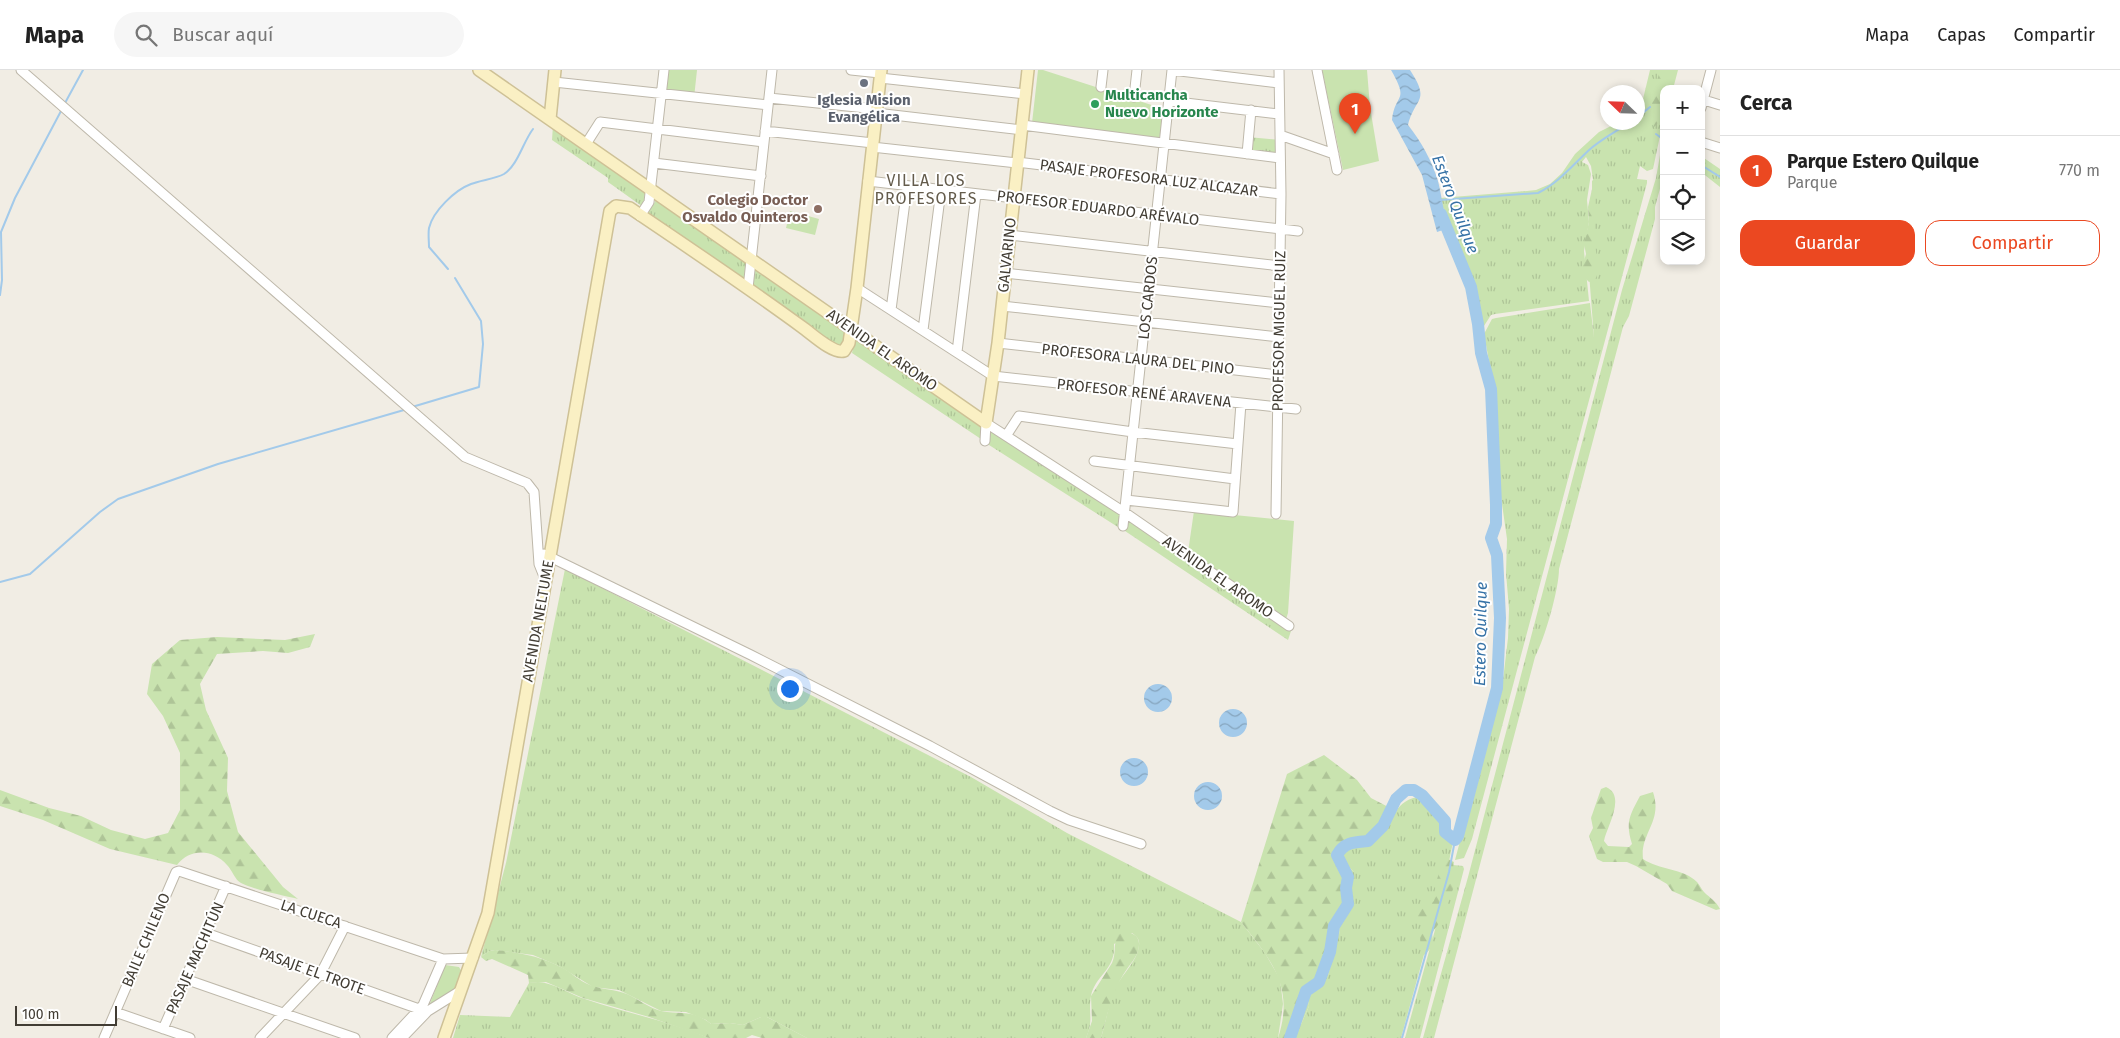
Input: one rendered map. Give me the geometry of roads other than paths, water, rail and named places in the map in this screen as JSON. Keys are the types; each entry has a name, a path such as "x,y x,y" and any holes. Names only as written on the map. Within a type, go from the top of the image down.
{"street":[{"path":"21,70 465,457 527,483 534,492 539,564 544,579"},
{"name":"AVENIDA EL AROMO","path":"479,70 986,423 1124,512 1289,626"},
{"path":"640,216 649,202 664,70"},
{"path":"748,288 772,70 762,70"},
{"path":"851,70 1026,94"},
{"name":"GALVARINO","path":"985,441 998,343 1028,70"},
{"path":"1102,86 1103,70"},
{"path":"1134,97 1137,70"},
{"path":"1172,70 1279,83"},
{"name":"LOS CARDOS","path":"1123,526 1172,70"},
{"name":"PROFESOR MIGUEL RUIZ","path":"1276,514 1281,194 1279,70"},
{"path":"1317,70 1337,170"},
{"path":"1705,93 1711,70"},
{"path":"851,328 880,74"},
{"path":"550,119 555,76 661,95 876,111 1246,154 1280,153"},
{"path":"1169,101 1280,114"},
{"path":"1705,104 1720,105"},
{"path":"1246,154 1251,110"},
{"path":"586,144 600,122 764,142"},
{"name":"PASAJE PROFESORA LUZ ALCAZAR","path":"765,131 1281,194"},
{"path":"1280,135 1334,154"},
{"path":"1705,143 1720,148"},
{"path":"654,163 760,176"},
{"name":"PROFESOR EDUARDO ARÉVALO","path":"868,181 1280,230 1298,230"},
{"path":"891,310 907,186"},
{"path":"923,330 942,190"},
{"path":"958,352 976,194"},
{"name":"AVENIDA EL AROMO","path":"620,206 630,208 748,288 836,351 844,351 849,345 851,328"},
{"name":"AVENIDA NELTUME","path":"444,1038 488,913 544,579 609,216 613,208 620,206"},
{"path":"1009,235 1280,266"},
{"path":"1005,273 1279,303"},
{"path":"857,288 993,376"},
{"path":"1002,306 1279,337"},
{"name":"PROFESORA LAURA DEL PINO","path":"998,343 1278,375"},
{"name":"PROFESOR RENÉ ARAVENA","path":"993,376 1296,409"},
{"path":"1126,500 1233,512 1241,403"},
{"path":"1006,436 1019,416 1238,444"},
{"path":"1094,461 1235,479"},
{"path":"538,551 759,659 930,746 1050,811 1069,820 1141,844"},
{"name":"LA CUECA","path":"179,871 443,959"},
{"name":"BAILE CHILENO","path":"104,1038 176,872 179,871"},
{"name":"PASAJE MACHITÚN","path":"163,1029 226,886"},
{"path":"260,1038 320,975 345,926"},
{"name":"PASAJE EL TROTE","path":"206,933 419,1009"},
{"path":"392,1038 419,1009 443,959 473,958"},
{"path":"186,979 355,1038"},
{"path":"402,1038 428,1012 460,991"},
{"path":"115,1012 190,1038"}],"water":[{"path":"1391,70 1410,70 1420,88 1420,99 1408,125 1426,151 1438,181 1449,228 1437,232 1422,175 1392,120 1400,97 1400,88"},
{"path":"1158,684 1168,688 1172,698 1168,708 1158,712 1148,708 1144,698 1148,688"},
{"path":"1233,709 1243,713 1247,723 1243,733 1233,737 1223,733 1219,723 1223,713"},
{"path":"1134,758 1144,762 1148,772 1144,782 1134,786 1124,782 1120,772 1124,762"},
{"path":"1208,782 1218,786 1222,796 1218,806 1208,810 1198,806 1194,796 1198,786"}],"waterway":[{"path":"65,103 83,70"},
{"path":"1645,111 1650,107"},
{"path":"0,295 2,280 1,232 15,198 61,111"},
{"path":"448,269 429,247 431,221 440,208 458,191 475,183 500,176 509,170 533,129"},
{"path":"1440,200 1538,193 1558,179 1603,139 1617,130"},
{"path":"1656,134 1660,137"},
{"path":"1705,168 1720,177"},
{"name":"Estero Quilque","path":"1290,1038 1306,991 1319,982 1330,952 1334,926 1348,904 1346,888 1348,877 1337,855 1346,845 1354,842 1368,841 1383,826 1396,799 1406,790 1414,790 1422,795 1445,821 1445,832 1455,840 1458,836 1497,688 1500,618 1497,555 1491,538 1496,524 1491,389 1481,353 1471,287 1441,214"},
{"path":"412,407 479,387 483,344 481,321 455,278"},
{"path":"0,582 30,574 100,512 118,499 218,464 404,410"},
{"path":"1402,1038 1449,872 1455,840"}],"place":[{"name":"Iglesia Mision Evangélica","path":"864,83"},
{"name":"Multicancha Nuevo Horizonte","path":"1095,104"},
{"name":"Parque Estero Quilque","path":"1355,134"},
{"name":"Colegio Doctor Osvaldo Quinteros","path":"818,209"}],"district":[{"name":"VILLA LOS PROFESORES","path":"926,189"}]}
